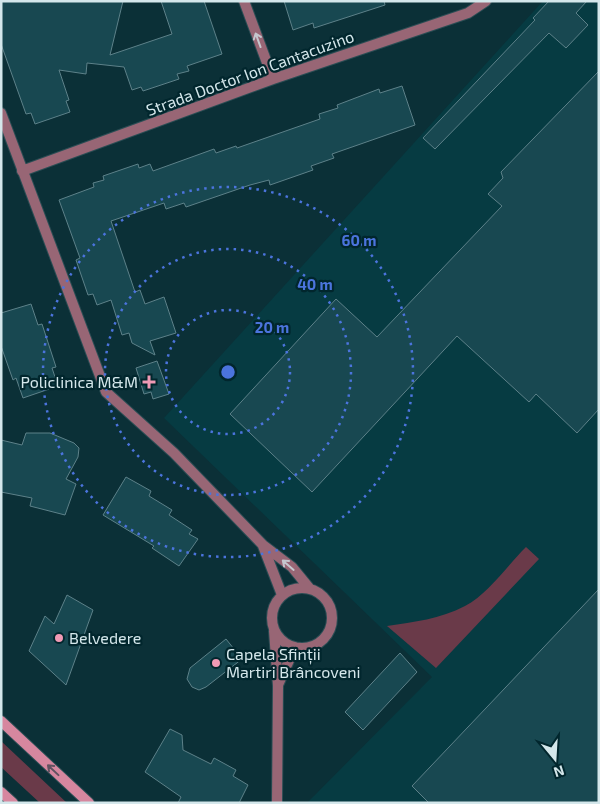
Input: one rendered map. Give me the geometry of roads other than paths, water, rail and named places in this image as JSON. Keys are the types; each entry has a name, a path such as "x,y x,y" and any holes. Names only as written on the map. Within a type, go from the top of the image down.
{"main road":[{"path":"1,721 89,803"},
{"path":"1,792 13,803"}],"street":[{"path":"244,1 273,79"},
{"name":"Strada Doctor Ion Cantacuzino","path":"22,170 273,79 468,13 486,1"},
{"path":"1,113 106,392 174,453 263,545 292,567 310,589 326,600 330,608 330,628 324,638 306,648 295,647 279,638 274,630"},
{"path":"263,545 282,595"},
{"path":"277,803 278,686 272,611 282,595 290,590 310,589"},
{"path":"278,686 295,647"}],"place":[{"name":"Policlinica M&M","path":"149,382"},
{"name":"Belvedere","path":"59,638"},
{"name":"Capela Sfinții Martiri Brâncoveni","path":"216,663"}]}
